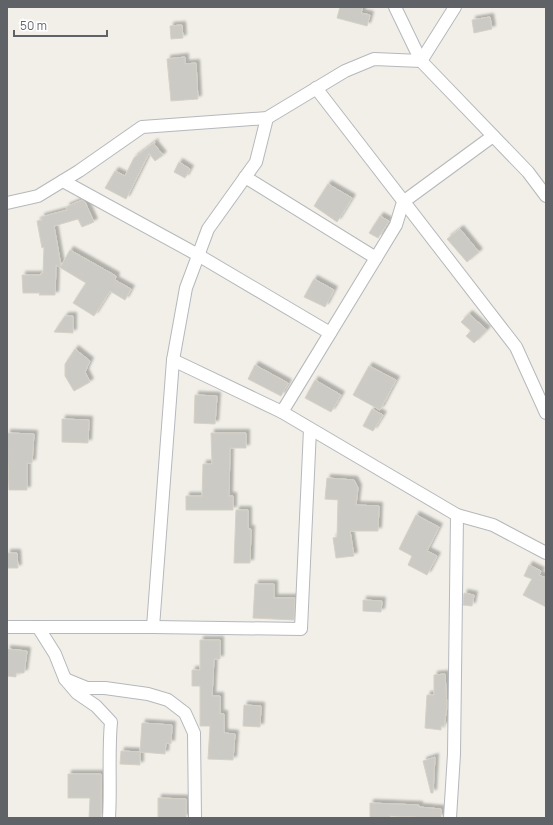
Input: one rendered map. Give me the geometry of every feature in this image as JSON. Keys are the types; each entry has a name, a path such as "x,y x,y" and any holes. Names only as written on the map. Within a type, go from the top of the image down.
{"street":[{"path":"395,7 421,61 528,172 546,196"},
{"path":"421,61 455,7"},
{"path":"7,203 38,196 63,181 142,127 267,118 345,71 374,59 421,61"},
{"path":"316,88 516,347 546,413"},
{"path":"153,627 173,360 186,288 208,229 256,162 267,118"},
{"path":"282,412 396,226 403,202 493,136"},
{"path":"245,177 376,258"},
{"path":"63,181 198,255 330,333"},
{"path":"173,360 282,412 458,515 493,525 546,553"},
{"path":"7,627 301,629 310,429"},
{"path":"450,818 454,754 458,515"},
{"path":"38,627 55,654 65,678 77,693 96,706 111,722 108,748 110,794 109,818"},
{"path":"65,678 87,688 105,688 148,694 168,700 185,713 194,733 195,818"}],"building":[{"path":"340,7 363,7 361,13 370,15 367,26 337,18"},
{"path":"490,17 492,29 474,33 472,20"},
{"path":"182,25 183,38 171,39 170,26"},
{"path":"185,57 185,64 196,63 198,99 171,101 167,59"},
{"path":"155,142 154,144 163,155 155,161 149,153 126,199 105,188 115,171 125,176 134,158"},
{"path":"179,162 190,169 185,178 174,172"},
{"path":"328,184 352,198 337,222 314,206"},
{"path":"82,200 85,202 94,222 82,227 78,219 54,226 61,266 70,250 116,276 115,280 131,289 125,300 110,291 94,316 73,303 86,283 56,265 55,295 23,293 22,275 41,275 41,273 43,273 44,247 42,248 37,221 42,220 41,217 67,210 66,207"},
{"path":"380,216 389,221 378,238 369,233"},
{"path":"460,229 479,252 467,262 447,239"},
{"path":"314,279 334,290 325,307 304,297"},
{"path":"469,314 487,330 474,343 466,336 471,331 461,322"},
{"path":"65,316 73,316 73,333 54,332"},
{"path":"75,349 90,361 85,372 90,382 74,391 65,376 65,364"},
{"path":"255,365 288,383 281,396 248,379"},
{"path":"369,366 396,380 380,410 353,395"},
{"path":"315,380 341,395 331,412 305,398"},
{"path":"195,395 217,396 215,424 194,423"},
{"path":"372,409 383,415 373,431 363,426"},
{"path":"62,419 89,420 88,443 62,442"},
{"path":"7,433 34,434 32,463 27,463 27,490 9,490"},
{"path":"211,433 246,433 246,448 230,448 229,496 233,496 233,510 186,510 186,496 202,496 203,464 212,464"},
{"path":"327,478 354,480 358,488 356,505 379,506 378,531 350,531 354,556 336,558 333,538 337,537 338,500 325,499"},
{"path":"236,510 248,510 248,529 251,529 250,563 234,563"},
{"path":"416,515 439,527 427,551 437,556 427,575 408,565 412,556 399,549"},
{"path":"7,553 17,553 18,568 7,568"},
{"path":"529,565 541,571 539,575 546,578 546,607 523,595 532,579 524,576"},
{"path":"255,584 274,584 274,598 295,598 294,620 253,618"},
{"path":"464,593 474,595 472,606 463,605"},
{"path":"363,600 382,601 381,612 363,611"},
{"path":"200,640 220,640 220,659 214,659 212,696 220,696 220,714 224,714 224,733 235,734 233,760 208,759 210,726 200,726 200,686 192,686 192,670 200,670"},
{"path":"7,649 27,651 24,673 16,673 16,677 7,676"},
{"path":"445,674 447,707 444,726 441,726 441,730 425,728 427,695 434,695 434,675"},
{"path":"244,705 261,706 260,727 243,726"},
{"path":"142,723 172,725 171,744 166,743 165,754 140,752"},
{"path":"121,751 140,752 140,765 120,764"},
{"path":"435,757 433,793 431,793 423,761"},
{"path":"68,774 101,774 101,818 89,818 90,798 68,798"},
{"path":"158,798 186,799 186,818 158,818"},
{"path":"370,803 419,805 419,807 441,809 441,818 390,816 390,818 370,818"}]}
